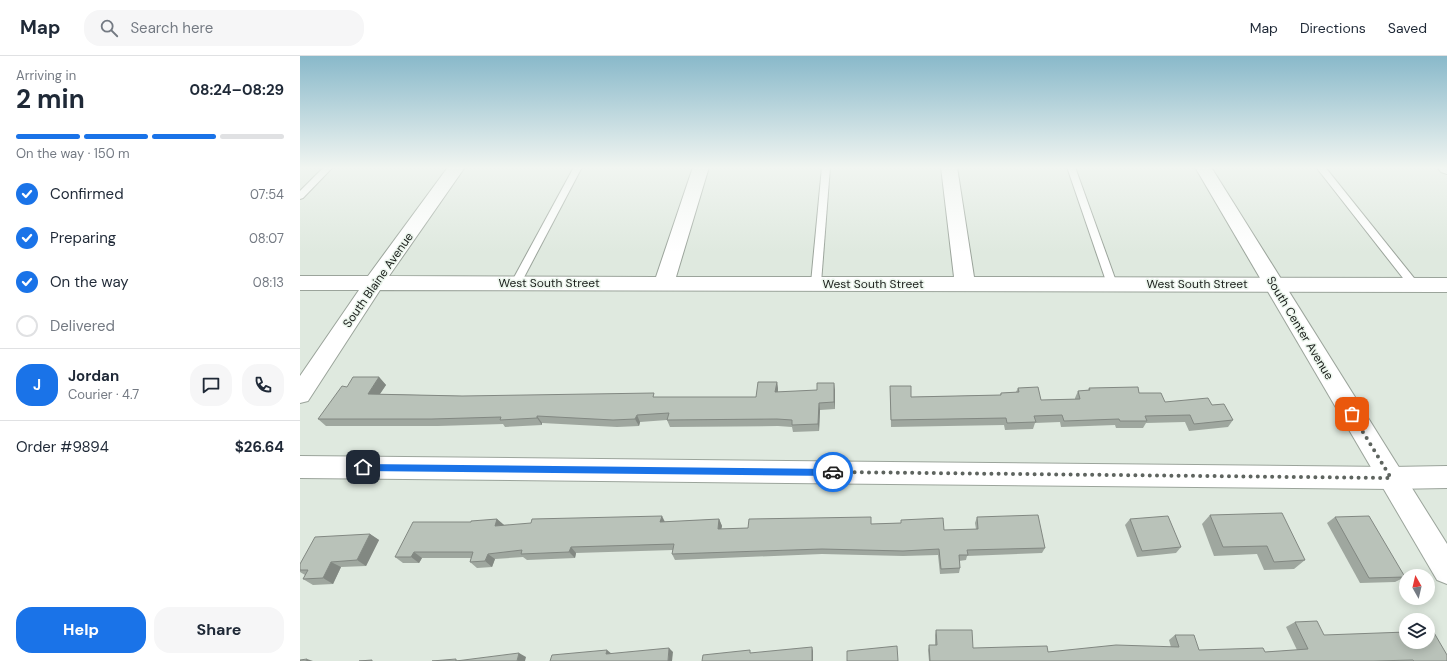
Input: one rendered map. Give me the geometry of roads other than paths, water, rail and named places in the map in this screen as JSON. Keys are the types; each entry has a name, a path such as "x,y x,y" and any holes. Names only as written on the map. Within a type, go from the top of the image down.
{"street":[{"name":"South Blaine Avenue","path":"300,394 374,283 437,195"},
{"path":"664,283 692,195"},
{"path":"953,195 965,284"},
{"name":"South Center Avenue","path":"1220,195 1447,570"},
{"name":"West South Street","path":"300,283 1447,285"},
{"path":"300,467 1391,478 1447,477"}],"lane":[{"path":"516,283 563,195"},
{"path":"816,283 824,195"},
{"path":"1081,195 1112,284"},
{"path":"1342,195 1414,285"}]}
